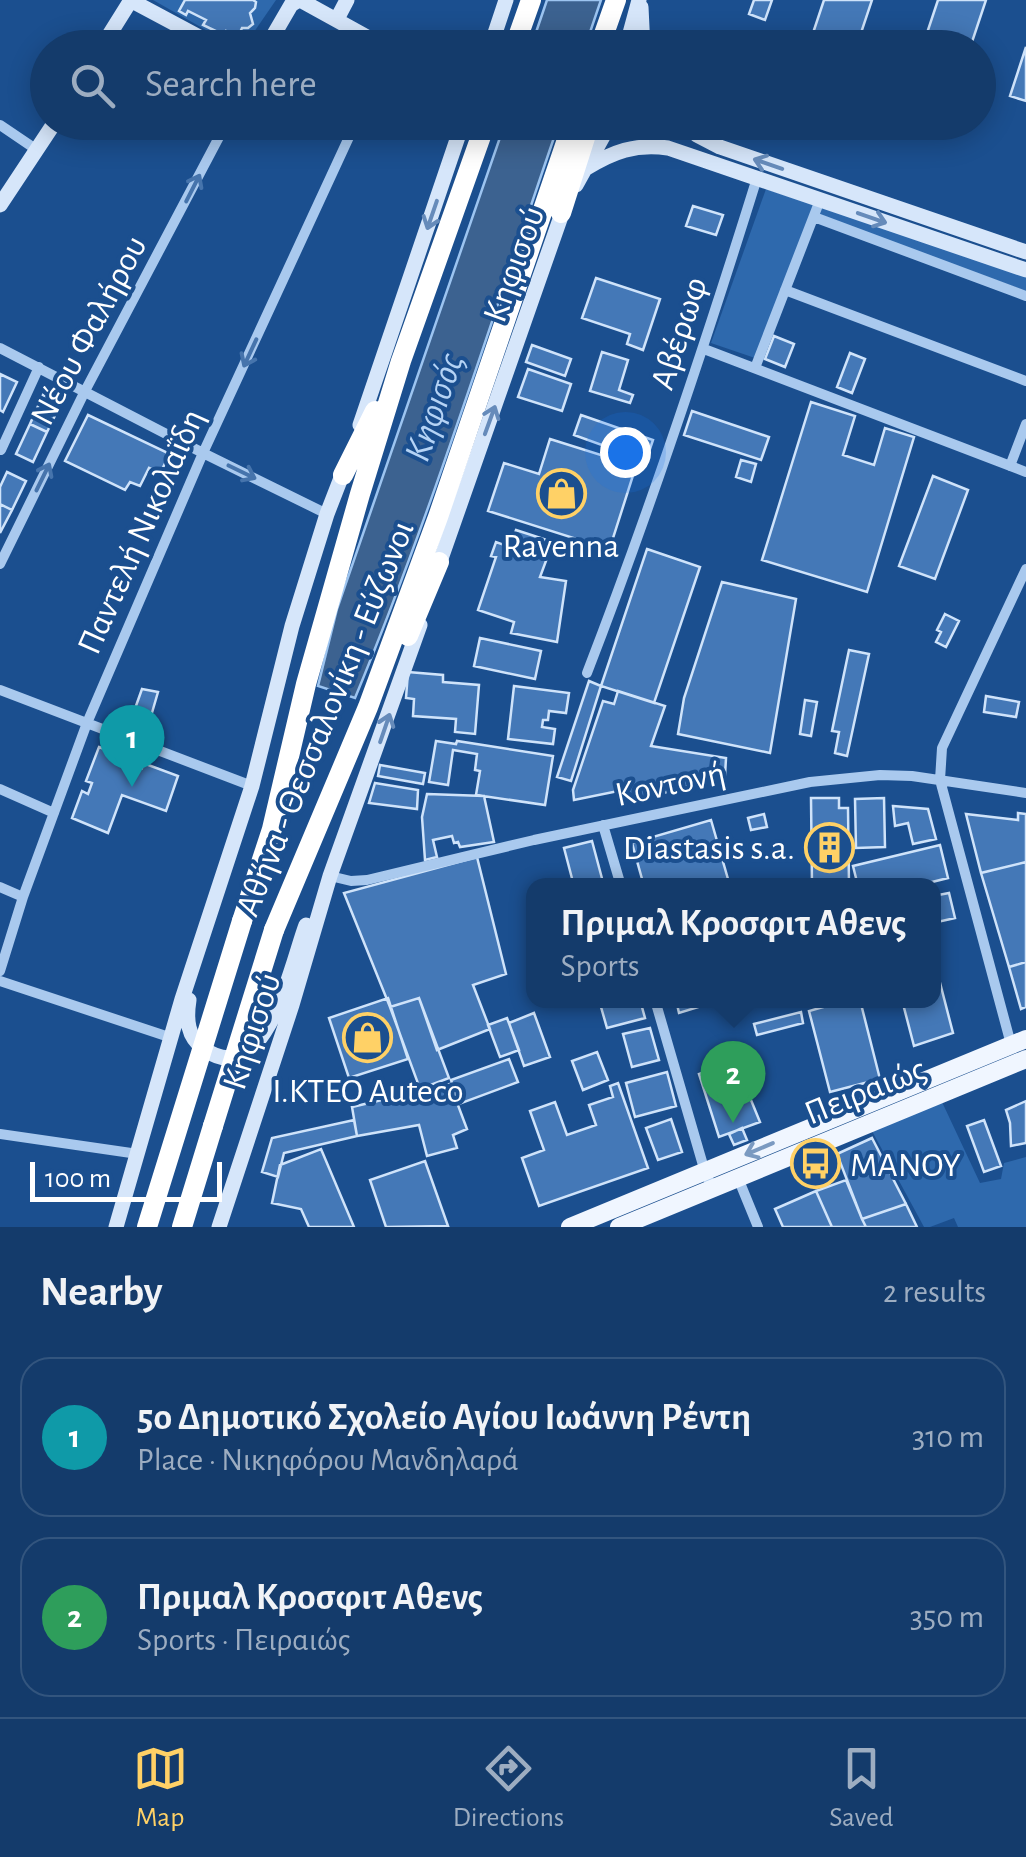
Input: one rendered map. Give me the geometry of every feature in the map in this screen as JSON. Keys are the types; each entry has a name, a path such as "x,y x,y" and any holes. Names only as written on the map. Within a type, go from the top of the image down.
{"highway":[{"path":"520,30 531,0"},
{"path":"607,30 619,0"},
{"path":"616,30 619,0"},
{"name":"Αθήνα - Θεσσαλονίκη - Εύζωνοι","path":"147,1227 272,829 344,546 401,361 480,140"},
{"name":"Αθήνα - Θεσσαλονίκη - Εύζωνοι","path":"182,1227 274,930 368,707 438,517 567,140"},
{"path":"561,213 584,140"},
{"path":"343,474 401,361"},
{"path":"368,707 390,677 439,562"}],"main road":[{"path":"112,30 130,0 186,30"},
{"path":"276,30 290,5 300,0 357,30"},
{"path":"337,18 347,0"},
{"path":"496,30 506,0"},
{"path":"631,30 640,0"},
{"path":"640,0 642,30"},
{"path":"0,205 43,140"},
{"name":"Κηφισού","path":"116,1227 252,786 292,626 457,140"},
{"name":"Κηφισού","path":"219,1227 330,876 561,213 600,140"},
{"path":"705,140 1026,252"},
{"path":"585,169 629,148 656,146 1026,270"},
{"path":"204,933 187,1016 189,1030 195,1041 216,1055 244,1054 272,1023 302,936 330,876"},
{"name":"Πειραιώς","path":"619,1227 709,1180 738,1178 1020,1052"},
{"name":"Πειραιώς","path":"570,1227 709,1180 1020,1052"}],"street":[{"path":"0,125 37,150"},
{"name":"Νέου Φαλήρου","path":"0,564 217,140"},
{"name":"Παντελή Νικολαΐδη","path":"0,971 87,723 203,453 348,140"},
{"name":"Αβέρωφ","path":"588,673 704,348 757,178"},
{"path":"755,368 820,200"},
{"path":"814,217 1026,296"},
{"path":"786,290 1026,381"},
{"path":"0,348 328,514"},
{"path":"704,348 1026,472"},
{"path":"1,450 38,367"},
{"path":"1010,466 1026,424"},
{"path":"1020,1052 940,780 942,748 1026,569"},
{"path":"0,690 252,786"},
{"name":"Κοντονή","path":"330,876 367,880 534,840 830,779 880,775 1026,794"},
{"path":"0,789 54,813"},
{"path":"604,826 619,878"},
{"path":"0,887 24,897"},
{"path":"0,982 172,1038"},
{"path":"657,1008 709,1180"},
{"path":"0,1134 138,1154"},
{"path":"738,1178 758,1227"}],"shaded area":[{"path":"153,0 276,0 255,30 206,30"},
{"path":"766,189 1026,276 1026,291 812,213 755,358 711,343"},
{"path":"942,1102 980,1183 1001,1179 1004,1163 1026,1157 1026,1227 958,1227 954,1218 924,1227 872,1131"}],"water":[{"path":"547,0 601,0 591,30 537,30"},
{"name":"Κηφισός","path":"499,140 553,140 436,484 355,698 318,686 337,609"}],"building":[{"path":"185,0 256,2 250,13 253,24 241,30 214,30 203,25 206,20 179,11"},
{"path":"754,0 772,0 765,20 749,14"},
{"path":"824,0 872,0 862,30 814,30"},
{"path":"938,0 986,0 976,30 928,30"},
{"path":"1026,47 1026,101 1010,96"},
{"path":"693,206 723,215 716,235 686,226"},
{"path":"596,278 660,299 643,350 627,344 630,334 582,318"},
{"path":"774,336 794,344 785,367 765,359"},
{"path":"532,345 571,359 565,376 526,362"},
{"path":"602,352 628,360 619,390 633,395 630,403 590,391"},
{"path":"850,353 865,359 852,393 837,387"},
{"path":"528,369 571,384 562,411 518,397"},
{"path":"0,374 17,382 3,412 0,410"},
{"path":"43,395 61,403 47,432 30,424"},
{"path":"811,402 855,416 843,455 874,465 885,428 914,437 867,592 762,560"},
{"path":"692,411 769,437 761,460 684,435"},
{"path":"88,415 170,454 160,473 149,468 140,486 130,482 125,490 65,461"},
{"path":"581,415 653,440 646,461 574,435"},
{"path":"30,424 47,432 33,462 16,454"},
{"name":"Ravenna","path":"550,439 636,466 607,557 578,548 580,540 488,511 504,463 539,474"},
{"path":"741,460 756,464 751,482 736,477"},
{"path":"7,472 26,481 12,510 0,504 0,487"},
{"path":"933,476 968,490 935,579 899,566"},
{"path":"0,504 12,510 0,533"},
{"path":"516,530 553,542 540,577 566,581 557,642 511,633 514,622 478,610 496,557 491,556 496,542 510,547"},
{"path":"647,549 700,567 654,703 601,686"},
{"path":"722,582 796,599 770,753 678,734 684,698"},
{"path":"945,614 959,621 946,647 936,642"},
{"path":"480,638 541,651 535,679 474,666"},
{"path":"849,650 869,654 847,756 835,753 839,732 832,731"},
{"path":"408,672 443,675 443,682 479,685 475,734 455,732 456,719 413,716 414,699 406,698"},
{"path":"589,681 601,686 571,781 557,777"},
{"path":"514,686 569,693 566,713 549,711 548,720 543,720 542,727 555,729 553,744 508,739"},
{"path":"142,689 158,692 149,723 132,717"},
{"path":"618,691 665,706 651,746 726,758 725,776 623,801 623,790 574,800 573,790 603,701 614,704"},
{"path":"986,696 1019,702 1016,717 984,712"},
{"path":"805,700 817,702 811,736 800,734"},
{"path":"436,741 553,756 545,805 476,795 480,771 475,770 477,754 453,750 448,785 429,782"},
{"path":"99,747 133,760 132,764 142,768 143,763 178,776 166,811 122,795 108,833 72,818 82,791 88,794 92,783 86,781"},
{"path":"380,765 425,773 423,784 378,776"},
{"path":"375,783 418,790 417,809 369,803"},
{"path":"427,794 484,796 494,842 460,847 452,836 433,840 437,857 425,860 422,817"},
{"name":"Diastasis s.a.","path":"811,798 839,798 839,808 848,808 849,878 812,878"},
{"path":"884,798 885,847 856,848 855,799"},
{"path":"893,806 928,809 936,839 913,844 908,823 895,826"},
{"path":"1018,813 1026,814 1026,862 981,873 966,814 1018,820"},
{"path":"764,814 767,827 751,830 748,818"},
{"path":"711,820 728,878 642,878 632,843"},
{"path":"592,841 602,878 572,878 564,848"},
{"path":"940,845 948,878 856,878 853,866"},
{"path":"477,857 506,974 473,985 490,1029 437,1050 419,998 390,1007 344,893"},
{"path":"1026,862 1026,962 1009,967 981,873"},
{"path":"949,893 955,918 941,921 941,894"},
{"path":"1026,962 1026,1007 1021,1009 1009,967"},
{"path":"941,987 953,1033 914,1046 904,1008 941,1008"},
{"name":"Ι.ΚΤΕΟ Auteco","path":"388,998 408,1059 349,1078 329,1018"},
{"path":"419,998 449,1078 420,1089 390,1007"},
{"path":"601,1008 642,1008 645,1018 607,1028"},
{"path":"862,1008 880,1079 830,1092 809,1011"},
{"path":"801,1012 803,1023 757,1035 754,1024"},
{"path":"534,1013 550,1057 524,1066 509,1023"},
{"path":"507,1018 519,1050 500,1057 488,1025"},
{"path":"650,1028 659,1060 632,1067 623,1034"},
{"path":"597,1052 608,1080 583,1090 572,1061"},
{"path":"509,1059 518,1082 459,1104 451,1080"},
{"path":"735,1061 760,1122 719,1137 699,1074"},
{"path":"667,1072 676,1106 635,1117 626,1083"},
{"path":"618,1083 648,1168 539,1206 522,1158 544,1150 530,1111 555,1102 567,1135 596,1125 589,1105 613,1097 610,1086"},
{"path":"450,1084 467,1129 453,1135 457,1148 427,1156 419,1125 357,1136 352,1107"},
{"path":"1026,1101 1026,1143 1011,1146 1006,1110"},
{"path":"671,1119 682,1152 658,1160 646,1128"},
{"path":"354,1120 357,1136 284,1153 278,1177 262,1172 272,1138"},
{"path":"984,1120 1001,1166 984,1172 967,1126"},
{"path":"742,1128 747,1140 734,1145 729,1134"},
{"path":"872,1138 906,1204 862,1219 837,1154"},
{"path":"321,1149 354,1227 309,1227 301,1209 272,1203 280,1165"},
{"path":"425,1161 448,1226 386,1227 370,1180"},
{"path":"846,1180 866,1227 832,1227 816,1191"},
{"path":"816,1191 832,1227 783,1227 775,1209"},
{"path":"906,1204 917,1227 866,1227 862,1219"}],"place":[{"name":"Ravenna","path":"561,493"},
{"name":"5ο Δημοτικό Σχολείο Αγίου Ιωάννη Ρέντη","path":"132,787"},
{"name":"Diastasis s.a.","path":"830,847"},
{"name":"Ι.ΚΤΕΟ Auteco","path":"368,1038"},
{"name":"Πριμαλ Κροσφιτ Αθενς","path":"733,1123"},
{"name":"ΜΑΝΟΥ","path":"815,1164"}]}
